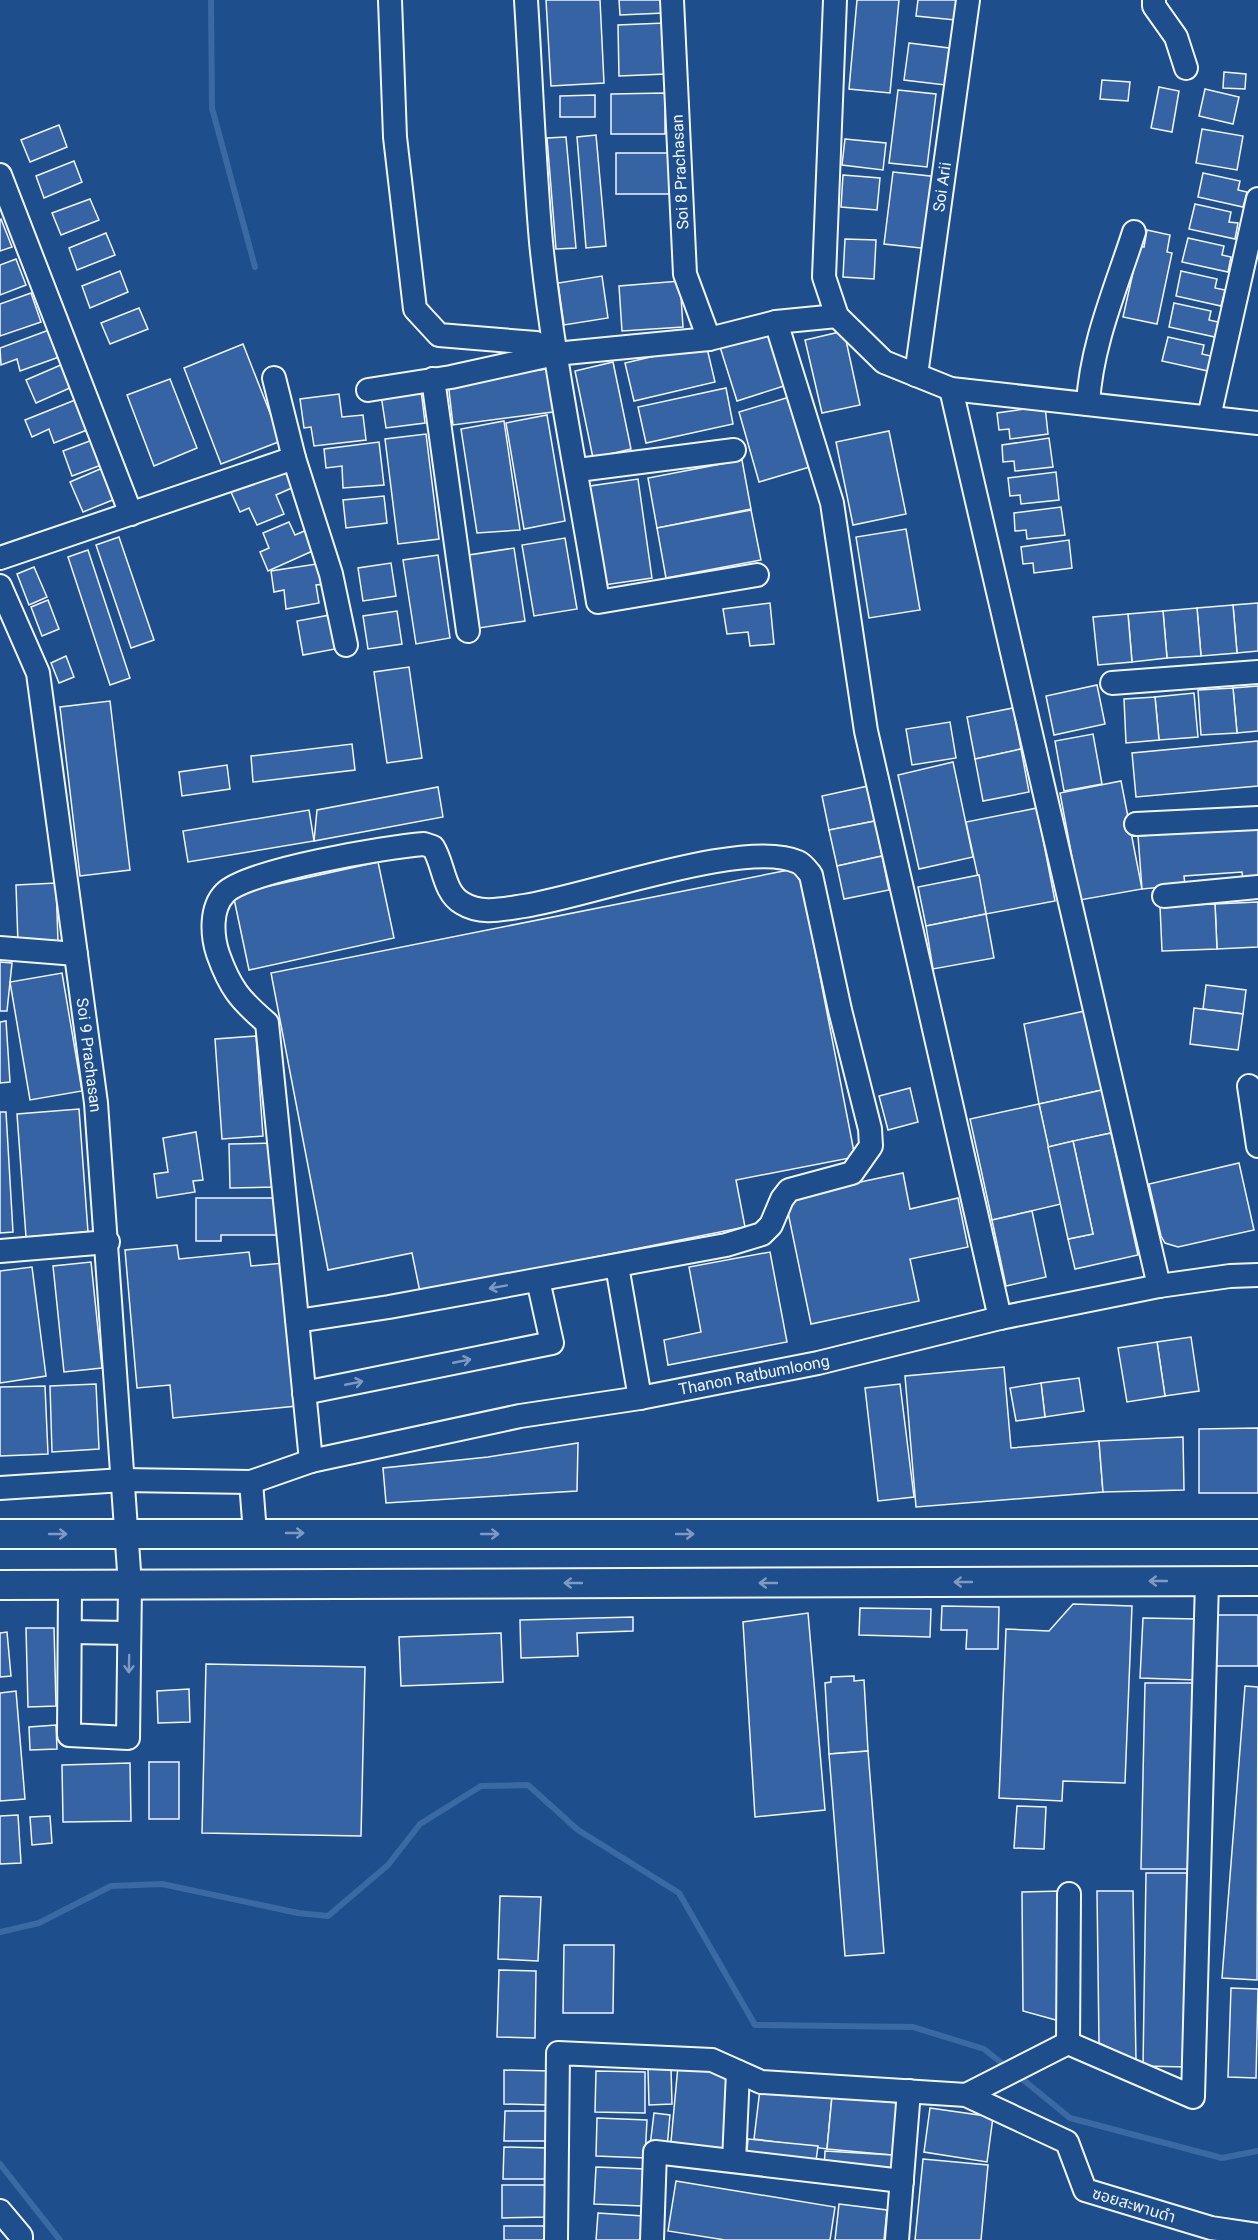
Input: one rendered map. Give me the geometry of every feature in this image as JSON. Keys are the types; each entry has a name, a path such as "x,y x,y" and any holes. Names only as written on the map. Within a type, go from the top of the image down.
{"main road":[{"path":"0,1534 1258,1534"},
{"path":"0,1585 1258,1581"}],"street":[{"path":"390,0 395,137 415,309 439,334 536,343 555,354"},
{"path":"526,0 541,242 555,354 578,470 598,602 758,575"},
{"name":"Soi 8 Prachasan","path":"672,0 685,274 709,339"},
{"path":"835,0 824,277 837,315 884,362 951,389 1258,423"},
{"name":"Soi Arii","path":"916,375 968,0"},
{"path":"1154,0 1154,6 1176,37 1186,68"},
{"path":"0,176 131,514"},
{"path":"1209,417 1258,198"},
{"path":"1088,404 1095,353 1134,232"},
{"path":"368,390 555,354 709,339 776,322 837,315"},
{"path":"776,322 832,503 867,731 1000,1318"},
{"path":"274,378 294,458 331,573 346,645"},
{"path":"433,379 468,631"},
{"path":"951,389 1159,1286"},
{"path":"578,470 734,450"},
{"path":"0,558 294,458"},
{"name":"Soi 9 Prachasan","path":"0,586 38,673 96,1103 108,1242 130,1585 128,1738 69,1735 70,1632"},
{"path":"1112,683 1258,672"},
{"path":"1136,824 1258,818"},
{"path":"297,1321 726,1245 762,1234 771,1225 782,1199 789,1190 830,1181 852,1173 871,1146 870,1129 840,1010 811,875 801,863 786,858 758,856 697,864 553,902 495,910 475,910 459,902 449,887 434,847 414,845 323,860 242,881 224,894 214,922 213,939 228,981 241,1001 267,1023 311,1461"},
{"path":"1164,896 1258,887"},
{"path":"0,948 76,954"},
{"path":"1249,1086 1258,1146"},
{"path":"0,1251 108,1242"},
{"path":"617,1266 640,1398"},
{"name":"Thanon Ratbumloong","path":"251,1482 311,1461 520,1416 640,1398 818,1363 1000,1318 1159,1286 1258,1275"},
{"path":"304,1394 552,1343 538,1280"},
{"path":"0,1488 123,1480 251,1482 255,1533"},
{"path":"1068,2043 1192,2097 1207,1581"},
{"path":"70,1585 70,1632 129,1633"},
{"path":"1068,2043 1069,1894"},
{"path":"966,2095 1068,2043"},
{"name":"ซอยสะพานดำ","path":"556,2240 558,2053 712,2060 761,2082 966,2095 1067,2142 1085,2190 1211,2228 1258,2235"},
{"path":"734,2161 738,2072"},
{"path":"897,2240 909,2091"},
{"path":"652,2240 655,2152 902,2181"},
{"path":"0,2211 21,2236 21,2240"}],"building":[{"path":"546,0 600,0 604,83 551,86"},
{"path":"619,0 663,0 664,13 620,15"},
{"path":"857,0 899,0 890,93 849,89"},
{"path":"918,0 957,0 955,20 916,16"},
{"path":"664,23 666,74 619,76 618,25"},
{"path":"909,43 949,48 945,85 904,80"},
{"path":"1224,72 1246,74 1245,89 1223,88"},
{"path":"1102,80 1130,82 1128,101 1100,99"},
{"path":"1159,87 1179,91 1172,132 1151,128"},
{"path":"1205,89 1239,97 1233,124 1199,116"},
{"path":"898,90 936,94 927,167 889,163"},
{"path":"665,93 665,134 611,134 611,94"},
{"path":"595,95 595,117 560,117 560,96"},
{"path":"59,125 67,147 30,162 21,140"},
{"path":"1202,129 1243,136 1237,170 1196,163"},
{"path":"596,135 606,246 586,248 577,137"},
{"path":"566,137 576,248 556,249 547,138"},
{"path":"845,139 886,143 883,170 842,165"},
{"path":"616,153 669,153 669,194 616,194"},
{"path":"74,161 82,182 44,198 36,176"},
{"path":"893,172 939,177 930,249 884,244"},
{"path":"1203,173 1240,181 1238,190 1247,192 1243,207 1198,197"},
{"path":"843,175 880,178 877,210 841,207"},
{"path":"90,199 99,220 61,235 52,213"},
{"path":"1195,204 1231,212 1229,222 1238,223 1235,239 1189,229"},
{"path":"0,220 12,247 0,251"},
{"path":"1147,230 1170,235 1167,252 1172,253 1157,324 1123,317 1139,246 1144,247"},
{"path":"106,233 115,255 77,270 69,248"},
{"path":"1188,238 1224,246 1222,255 1231,257 1228,272 1182,262"},
{"path":"845,239 876,240 874,279 843,277"},
{"path":"16,259 26,285 0,295 0,265"},
{"path":"120,271 128,292 90,308 82,286"},
{"path":"1181,271 1217,279 1215,288 1225,290 1221,306 1176,296"},
{"path":"602,276 608,318 564,325 558,283"},
{"path":"680,281 683,327 622,331 619,286"},
{"path":"31,293 41,322 0,336 0,304"},
{"path":"1174,303 1211,311 1209,320 1218,322 1215,337 1169,327"},
{"path":"139,308 148,329 110,344 101,323"},
{"path":"49,330 59,357 20,371 17,359 1,365 0,348"},
{"path":"770,331 787,385 737,401 720,347"},
{"path":"844,331 860,405 822,413 805,340"},
{"path":"1168,337 1204,345 1202,354 1211,356 1208,371 1162,361"},
{"path":"243,344 281,441 221,464 184,368"},
{"path":"706,344 715,382 634,401 625,363"},
{"path":"613,362 631,449 593,458 575,371"},
{"path":"63,364 72,387 36,403 26,380"},
{"path":"547,369 553,412 453,425 448,382"},
{"path":"170,379 197,448 154,466 127,395"},
{"path":"726,388 733,424 646,443 638,407"},
{"path":"421,390 425,423 386,428 381,395"},
{"path":"339,394 342,417 363,415 366,440 314,446 311,427 304,428 300,399"},
{"path":"793,396 813,466 759,482 739,412"},
{"path":"80,398 92,428 54,443 49,429 32,437 25,420"},
{"path":"1045,406 1048,434 1010,439 1009,429 999,430 997,413"},
{"path":"547,415 565,521 524,529 506,423"},
{"path":"504,421 520,530 477,533 461,429"},
{"path":"889,431 906,514 853,525 836,442"},
{"path":"426,434 439,539 398,544 385,439"},
{"path":"1049,438 1053,467 1015,471 1014,461 1003,462 1002,445"},
{"path":"95,439 104,464 72,476 63,451"},
{"path":"379,442 384,485 343,488 342,466 326,468 324,449"},
{"path":"742,460 751,509 657,528 648,478"},
{"path":"107,466 120,497 83,512 70,482"},
{"path":"286,468 294,487 276,495 284,514 257,525 249,508 240,512 230,490"},
{"path":"1056,472 1059,500 1021,504 1020,495 1010,496 1008,478"},
{"path":"638,479 652,578 604,585 590,486"},
{"path":"384,496 387,523 346,528 343,500"},
{"path":"1061,507 1065,535 1027,539 1026,530 1015,531 1014,513"},
{"path":"751,510 761,560 666,578 657,528"},
{"path":"289,522 295,535 309,529 317,549 268,571 260,552 269,548 263,533"},
{"path":"906,529 920,610 869,618 856,537"},
{"path":"119,537 154,640 131,648 96,545"},
{"path":"565,538 577,609 534,616 522,545"},
{"path":"1069,540 1072,568 1034,573 1033,563 1023,564 1021,547"},
{"path":"514,548 525,621 479,628 469,555"},
{"path":"88,550 130,678 110,685 68,557"},
{"path":"438,555 450,638 416,644 403,560"},
{"path":"323,563 326,584 316,585 319,603 286,609 284,590 274,592 271,571"},
{"path":"391,563 396,596 363,601 358,568"},
{"path":"34,567 47,597 29,605 17,574"},
{"path":"48,600 59,629 42,636 31,607"},
{"path":"770,603 774,644 750,646 748,632 727,634 723,609"},
{"path":"1258,603 1258,651 1237,653 1233,605"},
{"path":"1233,605 1237,653 1201,656 1197,608"},
{"path":"1197,608 1201,656 1167,658 1163,611"},
{"path":"397,611 402,644 368,649 363,616"},
{"path":"1163,611 1167,658 1132,662 1128,614"},
{"path":"1128,614 1132,662 1098,665 1093,617"},
{"path":"330,615 335,649 303,655 297,621"},
{"path":"66,656 74,677 59,683 51,663"},
{"path":"409,667 422,758 387,763 374,672"},
{"path":"1097,685 1105,724 1054,735 1046,696"},
{"path":"1258,686 1258,731 1237,733 1233,688"},
{"path":"1233,688 1237,733 1201,735 1198,690"},
{"path":"1194,693 1198,737 1159,740 1155,697"},
{"path":"1155,697 1159,740 1126,743 1124,699"},
{"path":"110,701 130,870 80,876 60,707"},
{"path":"1013,708 1021,749 975,759 967,717"},
{"path":"950,722 956,758 912,765 906,729"},
{"path":"1093,734 1102,784 1064,791 1055,741"},
{"path":"1258,741 1258,786 1136,797 1132,753"},
{"path":"352,744 355,770 253,782 251,756"},
{"path":"1021,749 1029,792 983,801 975,759"},
{"path":"953,762 973,857 919,869 898,775"},
{"path":"227,765 230,789 182,796 179,772"},
{"path":"1121,781 1142,889 1080,900 1060,793"},
{"path":"868,786 875,821 829,830 822,796"},
{"path":"438,787 443,817 314,841 317,810"},
{"path":"1037,808 1055,901 986,914 966,822"},
{"path":"309,810 314,841 188,862 183,831"},
{"path":"875,821 882,856 837,866 829,830"},
{"path":"1258,827 1258,880 1243,881 1242,872 1184,876 1185,885 1142,889 1138,836"},
{"path":"882,856 889,890 844,899 837,866"},
{"path":"378,862 394,938 249,970 233,894"},
{"path":"799,868 855,1157 736,1180 745,1227 420,1292 412,1253 328,1270 271,973"},
{"path":"979,875 986,914 926,926 918,887"},
{"path":"56,883 58,942 18,944 16,885"},
{"path":"1258,902 1258,947 1217,949 1215,904"},
{"path":"1215,904 1217,949 1162,951 1160,906"},
{"path":"986,914 994,958 933,969 926,926"},
{"path":"0,962 12,963 7,1011 0,1011"},
{"path":"62,973 82,1091 30,1100 10,982"},
{"path":"1206,985 1246,990 1243,1014 1203,1009"},
{"path":"1194,1008 1243,1014 1238,1050 1190,1044"},
{"path":"1085,1011 1102,1090 1039,1104 1024,1024"},
{"path":"6,1021 10,1082 0,1083 0,1022"},
{"path":"256,1036 263,1136 222,1139 215,1039"},
{"path":"910,1088 918,1122 888,1130 879,1096"},
{"path":"1102,1090 1111,1133 1048,1147 1039,1104"},
{"path":"1039,1104 1061,1204 992,1220 970,1119"},
{"path":"79,1109 88,1232 26,1237 17,1114"},
{"path":"0,1112 6,1112 13,1232 0,1233"},
{"path":"196,1132 203,1180 193,1181 195,1192 157,1198 154,1174 168,1172 163,1138"},
{"path":"1111,1133 1138,1255 1075,1269 1068,1239 1093,1234 1073,1141"},
{"path":"1073,1141 1093,1234 1068,1239 1048,1147"},
{"path":"275,1143 275,1187 230,1188 229,1144"},
{"path":"1239,1163 1254,1230 1178,1247 1165,1243 1161,1236 1149,1184"},
{"path":"903,1173 910,1209 958,1198 968,1247 910,1259 919,1301 811,1324 785,1198"},
{"path":"196,1198 280,1198 280,1235 221,1235 221,1241 196,1241"},
{"path":"1032,1211 1046,1277 1006,1286 992,1220"},
{"path":"177,1245 179,1259 249,1252 251,1266 284,1263 297,1406 173,1418 170,1385 137,1388 125,1250"},
{"path":"770,1252 787,1342 668,1365 664,1340 701,1332 689,1267"},
{"path":"91,1262 102,1368 64,1372 53,1266"},
{"path":"32,1267 46,1376 0,1383 0,1271"},
{"path":"1191,1337 1199,1391 1165,1396 1157,1342"},
{"path":"1157,1342 1165,1396 1127,1402 1118,1348"},
{"path":"1004,1367 1011,1448 1099,1441 1103,1492 916,1507 905,1376"},
{"path":"1079,1378 1084,1411 1045,1417 1041,1383"},
{"path":"1041,1383 1045,1417 1016,1421 1010,1388"},
{"path":"96,1384 99,1449 52,1452 50,1386"},
{"path":"900,1384 914,1497 878,1501 865,1388"},
{"path":"45,1386 48,1454 0,1456 0,1387"},
{"path":"1258,1428 1258,1493 1199,1493 1199,1429"},
{"path":"1183,1437 1184,1490 1103,1492 1099,1441"},
{"path":"578,1443 577,1491 386,1503 383,1468 488,1457"},
{"path":"1073,1604 1132,1606 1125,1783 1063,1781 1062,1801 999,1798 1006,1629 1049,1631"},
{"path":"942,1606 999,1607 998,1649 966,1649 967,1630 941,1630"},
{"path":"860,1608 931,1609 930,1637 859,1635"},
{"path":"808,1613 825,1810 755,1817 743,1622"},
{"path":"1215,1615 1258,1615 1258,1666 1215,1666"},
{"path":"633,1617 633,1631 577,1633 578,1656 521,1658 520,1620"},
{"path":"1143,1618 1198,1619 1196,1680 1140,1678"},
{"path":"26,1628 54,1628 56,1706 28,1707"},
{"path":"7,1632 11,1676 0,1677 0,1633"},
{"path":"501,1633 503,1682 401,1686 399,1637"},
{"path":"206,1664 365,1667 361,1836 202,1833"},
{"path":"854,1676 854,1681 864,1680 868,1751 829,1754 825,1683 831,1682 831,1677"},
{"path":"1145,1683 1193,1683 1190,1869 1141,1869"},
{"path":"1245,1686 1258,1687 1257,1980 1222,1978"},
{"path":"189,1689 190,1722 158,1723 157,1691"},
{"path":"16,1691 25,1799 0,1801 0,1693"},
{"path":"56,1725 57,1749 30,1750 29,1727"},
{"path":"868,1751 884,1953 845,1956 829,1754"},
{"path":"149,1762 179,1762 179,1819 149,1819"},
{"path":"130,1763 131,1821 63,1822 62,1765"},
{"path":"1017,1806 1046,1807 1044,1849 1014,1848"},
{"path":"18,1815 21,1863 0,1864 0,1816"},
{"path":"50,1816 52,1843 32,1845 30,1817"},
{"path":"1146,1873 1190,1873 1186,2067 1143,2066"},
{"path":"1061,1891 1063,2022 1023,2011 1022,1892"},
{"path":"1097,1891 1133,1891 1136,2061 1099,2043"},
{"path":"500,1896 541,1897 538,1961 498,1959"},
{"path":"564,1945 614,1945 613,2013 563,2013"},
{"path":"499,1970 536,1971 535,2038 497,2037"},
{"path":"1231,1988 1258,1989 1256,2078 1228,2077"},
{"path":"678,2066 731,2072 722,2157 670,2152"},
{"path":"671,2068 672,2104 649,2105 648,2069"},
{"path":"504,2070 551,2071 550,2105 504,2104"},
{"path":"596,2071 645,2072 645,2113 595,2112"},
{"path":"760,2089 832,2096 827,2149 754,2139"},
{"path":"832,2096 898,2103 892,2155 827,2149"},
{"path":"930,2108 993,2117 987,2162 924,2152"},
{"path":"505,2111 551,2111 551,2141 504,2141"},
{"path":"654,2113 670,2115 667,2148 650,2146"},
{"path":"597,2118 647,2120 645,2158 596,2156"},
{"path":"748,2139 818,2146 815,2168 746,2163"},
{"path":"504,2147 549,2148 549,2179 503,2179"},
{"path":"825,2151 892,2155 891,2176 824,2172"},
{"path":"923,2159 988,2165 981,2240 915,2240"},
{"path":"596,2167 645,2169 643,2206 594,2204"},
{"path":"676,2181 835,2207 830,2240 725,2240 668,2231"},
{"path":"502,2185 549,2185 549,2217 502,2218"},
{"path":"839,2204 887,2210 884,2240 835,2240"},
{"path":"598,2213 643,2216 642,2240 596,2240"},
{"path":"504,2226 547,2226 547,2240 504,2240"}],"waterway":[{"path":"211,0 212,108 255,267"},
{"path":"0,1932 39,1923 111,1886 162,1884 298,1913 328,1916 388,1865 420,1824 481,1786 528,1785 578,1830 679,1893 755,2025 913,2027 984,2049 1008,2068"},
{"path":"1016,2074 1070,2118 1222,2158 1258,2151"},
{"path":"0,2164 60,2240"}]}
